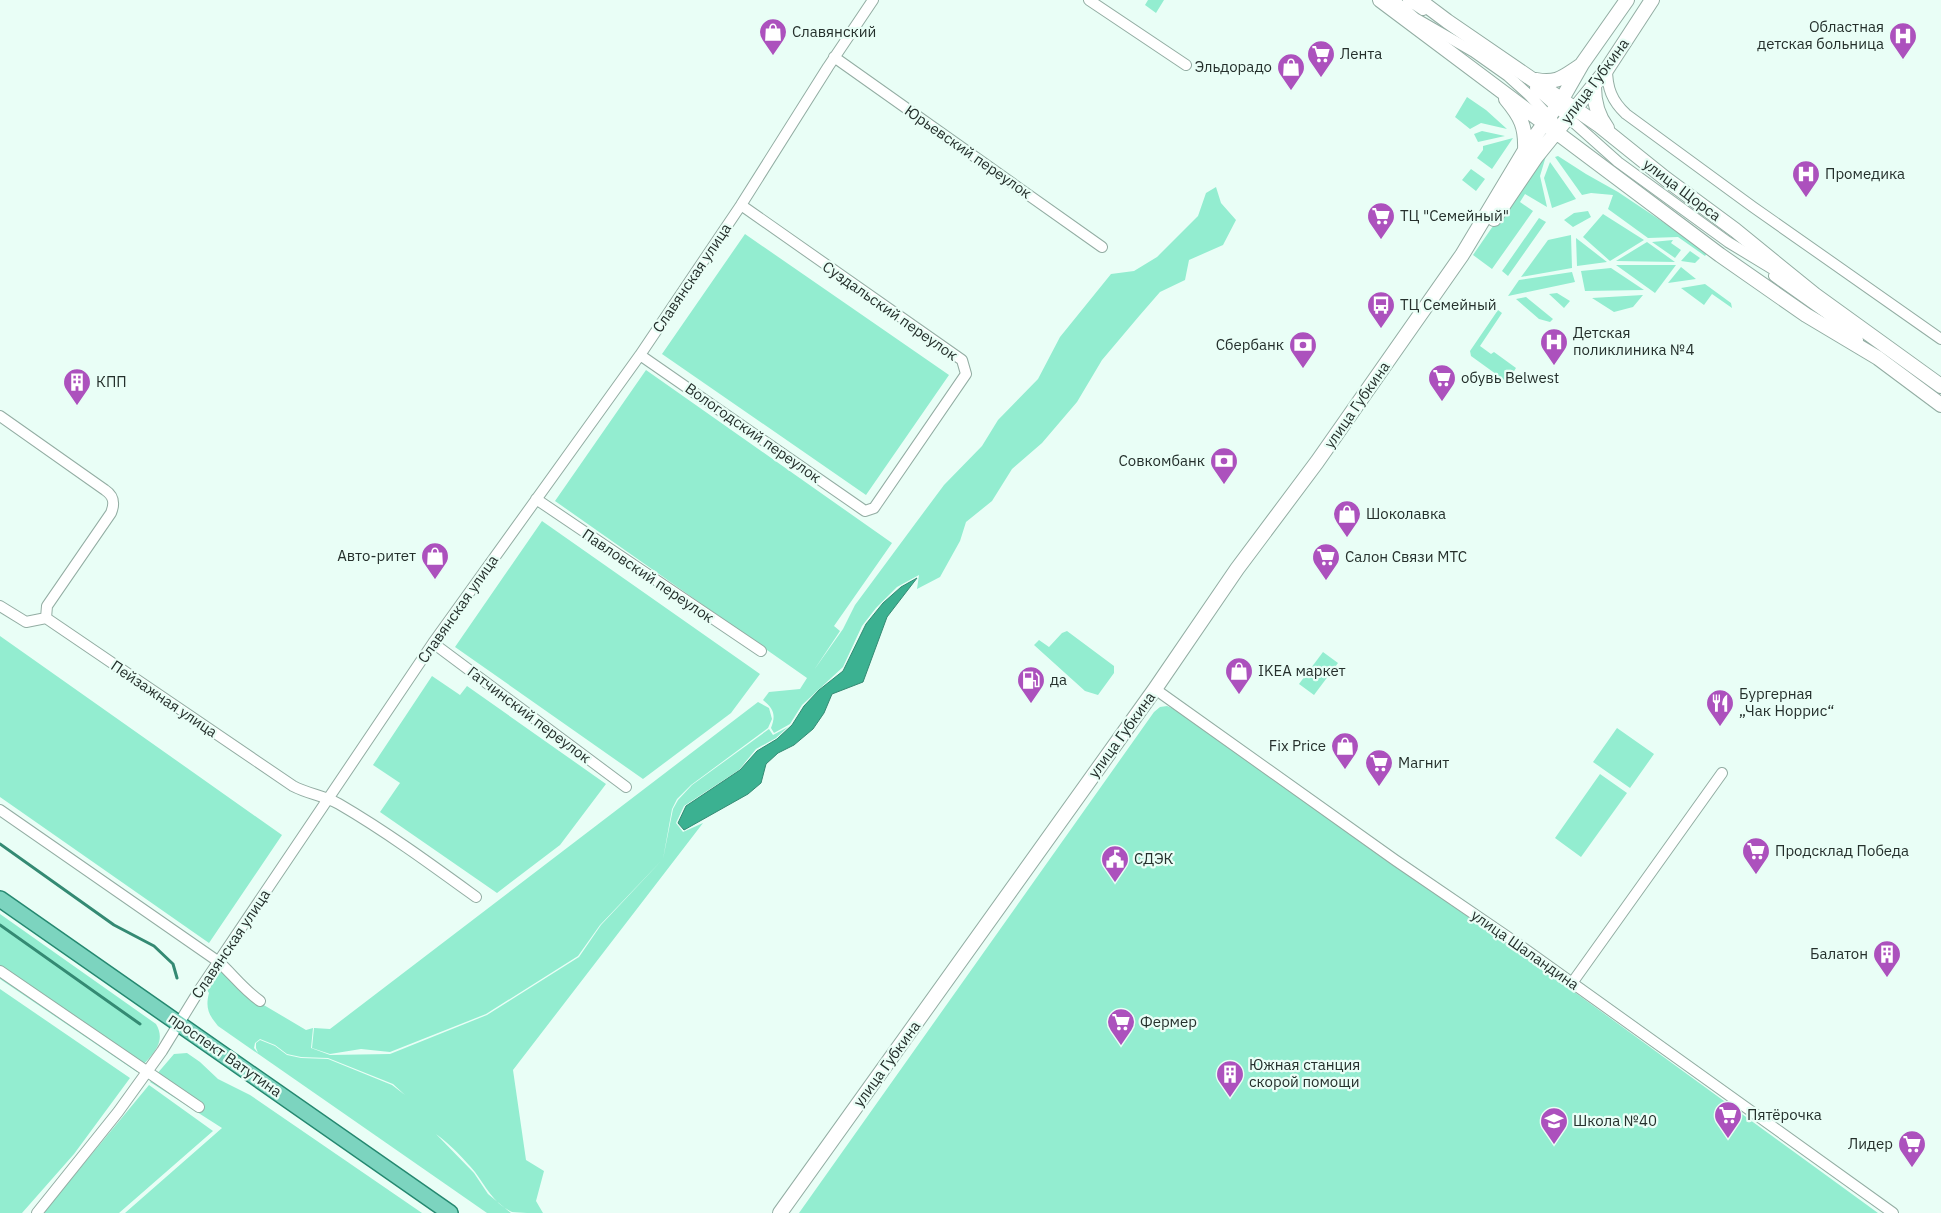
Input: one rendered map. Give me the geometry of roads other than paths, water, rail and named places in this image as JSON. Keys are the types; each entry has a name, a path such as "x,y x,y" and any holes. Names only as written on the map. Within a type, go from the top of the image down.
{"main road":[{"name":"улица Щорса","path":"1380,0 1493,84 1553,111 1565,122 1614,136 1815,295 1941,386"},
{"name":"улица Щорса","path":"1419,0 1534,79 1553,111 1565,122 1580,150 1779,297 1878,358 1941,405"},
{"name":"улица Губкина","path":"780,1213 1155,688 1237,569 1317,462 1462,255 1525,150 1627,0"},
{"name":"улица Губкина","path":"1462,255 1484,233 1536,157 1594,87 1652,0"},
{"path":"1534,79 1547,82 1557,81 1582,64"},
{"path":"1493,84 1511,105 1521,121 1526,134 1525,150"},
{"path":"1594,87 1594,98 1600,119 1614,136"},
{"name":"проспект Ватутина","path":"0,899 180,1022 450,1213"}],"street":[{"name":"Славянская улица","path":"36,1213 118,1112 148,1071 433,643 640,355 741,205 834,57 874,0"},
{"path":"1089,0 1186,65"},
{"path":"1394,0 1415,18 1474,52 1508,76 1530,96 1553,111"},
{"path":"1408,0 1512,70 1553,111"},
{"name":"Юрьевский переулок","path":"834,57 1102,247"},
{"name":"улица Щорса","path":"1607,69 1609,92 1618,107 1626,114 1753,207 1941,339"},
{"path":"1565,122 1728,242 1815,295"},
{"name":"улица Щорса","path":"1611,173 1728,242 1826,312 1878,358"},
{"name":"Суздальский переулок","path":"741,205 962,360 966,374 874,508 865,511"},
{"name":"Вологодский переулок","path":"640,355 865,511"},
{"path":"0,416 105,490 113,500 114,506 47,606 46,618 26,622 0,606"},
{"name":"Павловский переулок","path":"536,499 761,651"},
{"name":"Пейзажная улица","path":"46,618 293,786 304,792 330,799 404,844 476,897"},
{"name":"Гатчинский переулок","path":"433,643 626,787"},
{"name":"улица Шаландина","path":"1155,688 1894,1213"},
{"path":"1572,983 1722,773"},
{"path":"0,810 219,962 236,977 248,992 260,1001"},
{"path":"0,971 148,1071 199,1108"}],"waterway":[{"path":"0,844 114,925 154,946 173,964 177,978"},
{"path":"0,925 140,1024"}],"place":[{"name":"Славянский","path":"773,56"},
{"name":"Областная детская больница","path":"1903,60"},
{"name":"Лента","path":"1321,78"},
{"name":"Эльдорадо","path":"1291,91"},
{"name":"Промедика","path":"1806,198"},
{"name":"ТЦ \"Семейный\"","path":"1381,240"},
{"name":"ТЦ Семейный","path":"1381,329"},
{"name":"Детская поликлиника №4","path":"1554,366"},
{"name":"Сбербанк","path":"1303,369"},
{"name":"обувь Belwest","path":"1442,402"},
{"name":"КПП","path":"77,406"},
{"name":"Совкомбанк","path":"1224,485"},
{"name":"Шоколавка","path":"1347,538"},
{"name":"Авто-ритет","path":"435,580"},
{"name":"Салон Связи МТС","path":"1326,581"},
{"name":"IKEA маркет","path":"1239,695"},
{"name":"да","path":"1031,704"},
{"name":"Бургерная „Чак Норрис“","path":"1720,727"},
{"name":"Fix Price","path":"1345,770"},
{"name":"Магнит","path":"1379,787"},
{"name":"Продсклад Победа","path":"1756,875"},
{"name":"СДЭК","path":"1115,883"},
{"name":"Балатон","path":"1887,978"},
{"name":"Фермер","path":"1121,1046"},
{"name":"Южная станция скорой помощи","path":"1230,1098"},
{"name":"Пятёрочка","path":"1728,1139"},
{"name":"Школа №40","path":"1554,1145"},
{"name":"Лидер","path":"1912,1168"}]}
